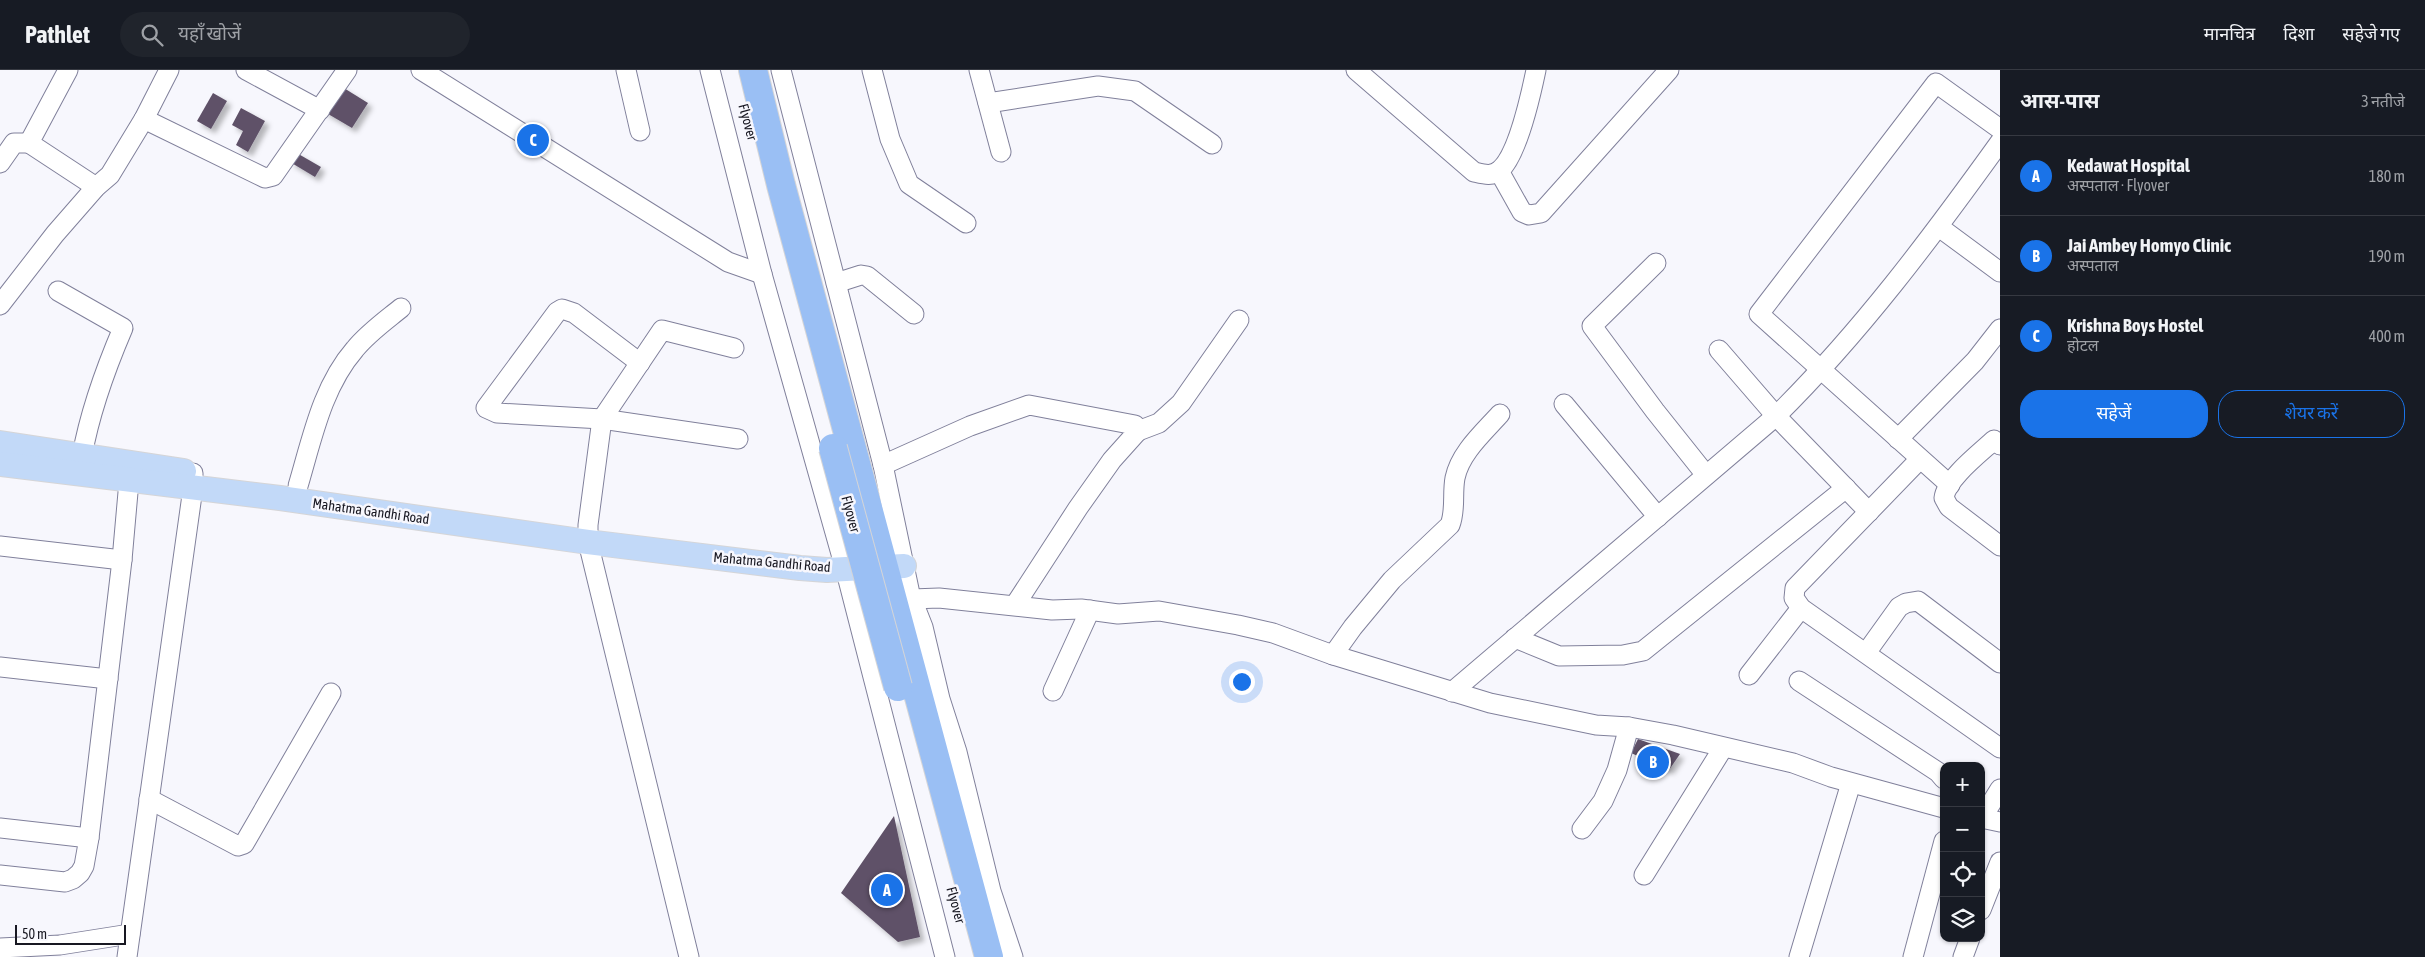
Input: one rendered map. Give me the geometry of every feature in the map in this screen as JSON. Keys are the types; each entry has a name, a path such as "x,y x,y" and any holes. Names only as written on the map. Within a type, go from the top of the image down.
{"highway":[{"name":"Flyover","path":"735,70 833,448 970,957"},
{"path":"754,70 781,185 894,567 989,957"}],"main road":[{"name":"Mahatma Gandhi Road","path":"0,443 82,456 193,480 588,533"},
{"name":"Mahatma Gandhi Road","path":"0,464 129,480 193,480 298,486 800,568 827,570 894,567"}],"street":[{"path":"0,164 14,140 68,70"},
{"path":"0,305 55,234 96,187 110,175 144,119 169,70"},
{"path":"246,70 320,110"},
{"path":"144,119 265,178 273,176 347,70"},
{"path":"421,70 728,262 762,274"},
{"path":"626,70 640,131"},
{"path":"710,70 762,274 844,568 945,957"},
{"path":"781,70 883,465 894,567 912,599 923,627 938,690 957,752 991,891 1013,957"},
{"path":"872,70 890,139 908,184 966,223"},
{"path":"980,70 1001,152"},
{"path":"1356,70 1474,172 1487,175 1499,171 1507,162 1527,111 1536,70"},
{"path":"1499,171 1522,212 1530,215 1541,213 1669,70"},
{"path":"1950,484 1758,314 1936,83 2000,129"},
{"path":"988,102 1098,86 1134,91 1212,144"},
{"path":"14,140 96,187"},
{"path":"1452,692 1776,416 1821,371 1939,226 2000,142"},
{"path":"1939,226 2000,272"},
{"path":"1656,263 1592,326 1655,411 1706,475"},
{"path":"836,283 862,275 867,276 914,314"},
{"path":"58,290 123,328 88,423 82,456"},
{"path":"298,486 320,411 336,376 363,339 400,308"},
{"path":"640,363 574,313 562,309 557,312 486,406 488,410 497,413 602,419 738,439"},
{"path":"1015,605 1078,508 1112,460 1138,431 1159,423 1181,403 1238,320"},
{"path":"1898,439 1969,368 2000,329"},
{"path":"689,957 588,533 602,419 662,330 734,348"},
{"path":"1719,350 1776,416 1869,512"},
{"path":"1564,404 1658,517"},
{"path":"883,465 960,430 1029,405 1126,422 1135,425 1138,431"},
{"path":"1333,655 1353,627 1392,580 1450,525 1454,514 1455,479 1462,458 1500,414"},
{"path":"2000,444 1994,440 1950,484 1945,493 1948,507 2000,546"},
{"path":"1920,459 1794,588 1794,598 1801,608 2000,748"},
{"path":"0,875 65,882 73,879 84,866 89,838 122,560 129,480"},
{"path":"127,957 193,480"},
{"path":"1515,638 1559,656 1623,655 1643,651 1846,488"},
{"path":"0,546 122,560"},
{"path":"912,599 939,598 1052,610 1090,610 1118,614 1159,611 1238,625 1273,633 1333,655 1452,692 1596,725 1629,727 1793,763 1939,807"},
{"path":"1866,653 1899,607 1906,603 1918,601 2000,663"},
{"path":"1749,675 1801,608"},
{"path":"1053,691 1090,610"},
{"path":"0,667 108,679"},
{"path":"1799,681 1940,774"},
{"path":"149,799 238,846 244,844 331,692"},
{"path":"1582,829 1603,801 1617,770 1629,727"},
{"path":"1644,876 1723,748"},
{"path":"1799,957 1852,782"},
{"path":"1985,813 2000,789"},
{"path":"1985,819 2000,822"},
{"path":"0,828 89,838"},
{"path":"1913,957 1941,852"},
{"path":"1985,900 2000,862"},
{"path":"0,948 60,944 130,934"},
{"path":"1963,957 1969,942"}],"building":[{"path":"339,85 368,103 352,128 323,111"},
{"path":"213,93 227,101 211,129 197,121"},
{"path":"241,108 265,121 248,152 236,145 243,131 232,125"},
{"path":"295,152 321,167 315,177 290,162"},
{"path":"1638,739 1680,754 1669,770 1631,753"},
{"path":"894,816 920,937 898,942 841,893"}],"place":[{"name":"Krishna Boys Hostel","path":"533,140"},
{"name":"Jai Ambey Homyo Clinic","path":"1653,762"},
{"name":"Kedawat Hospital","path":"887,890"}]}
